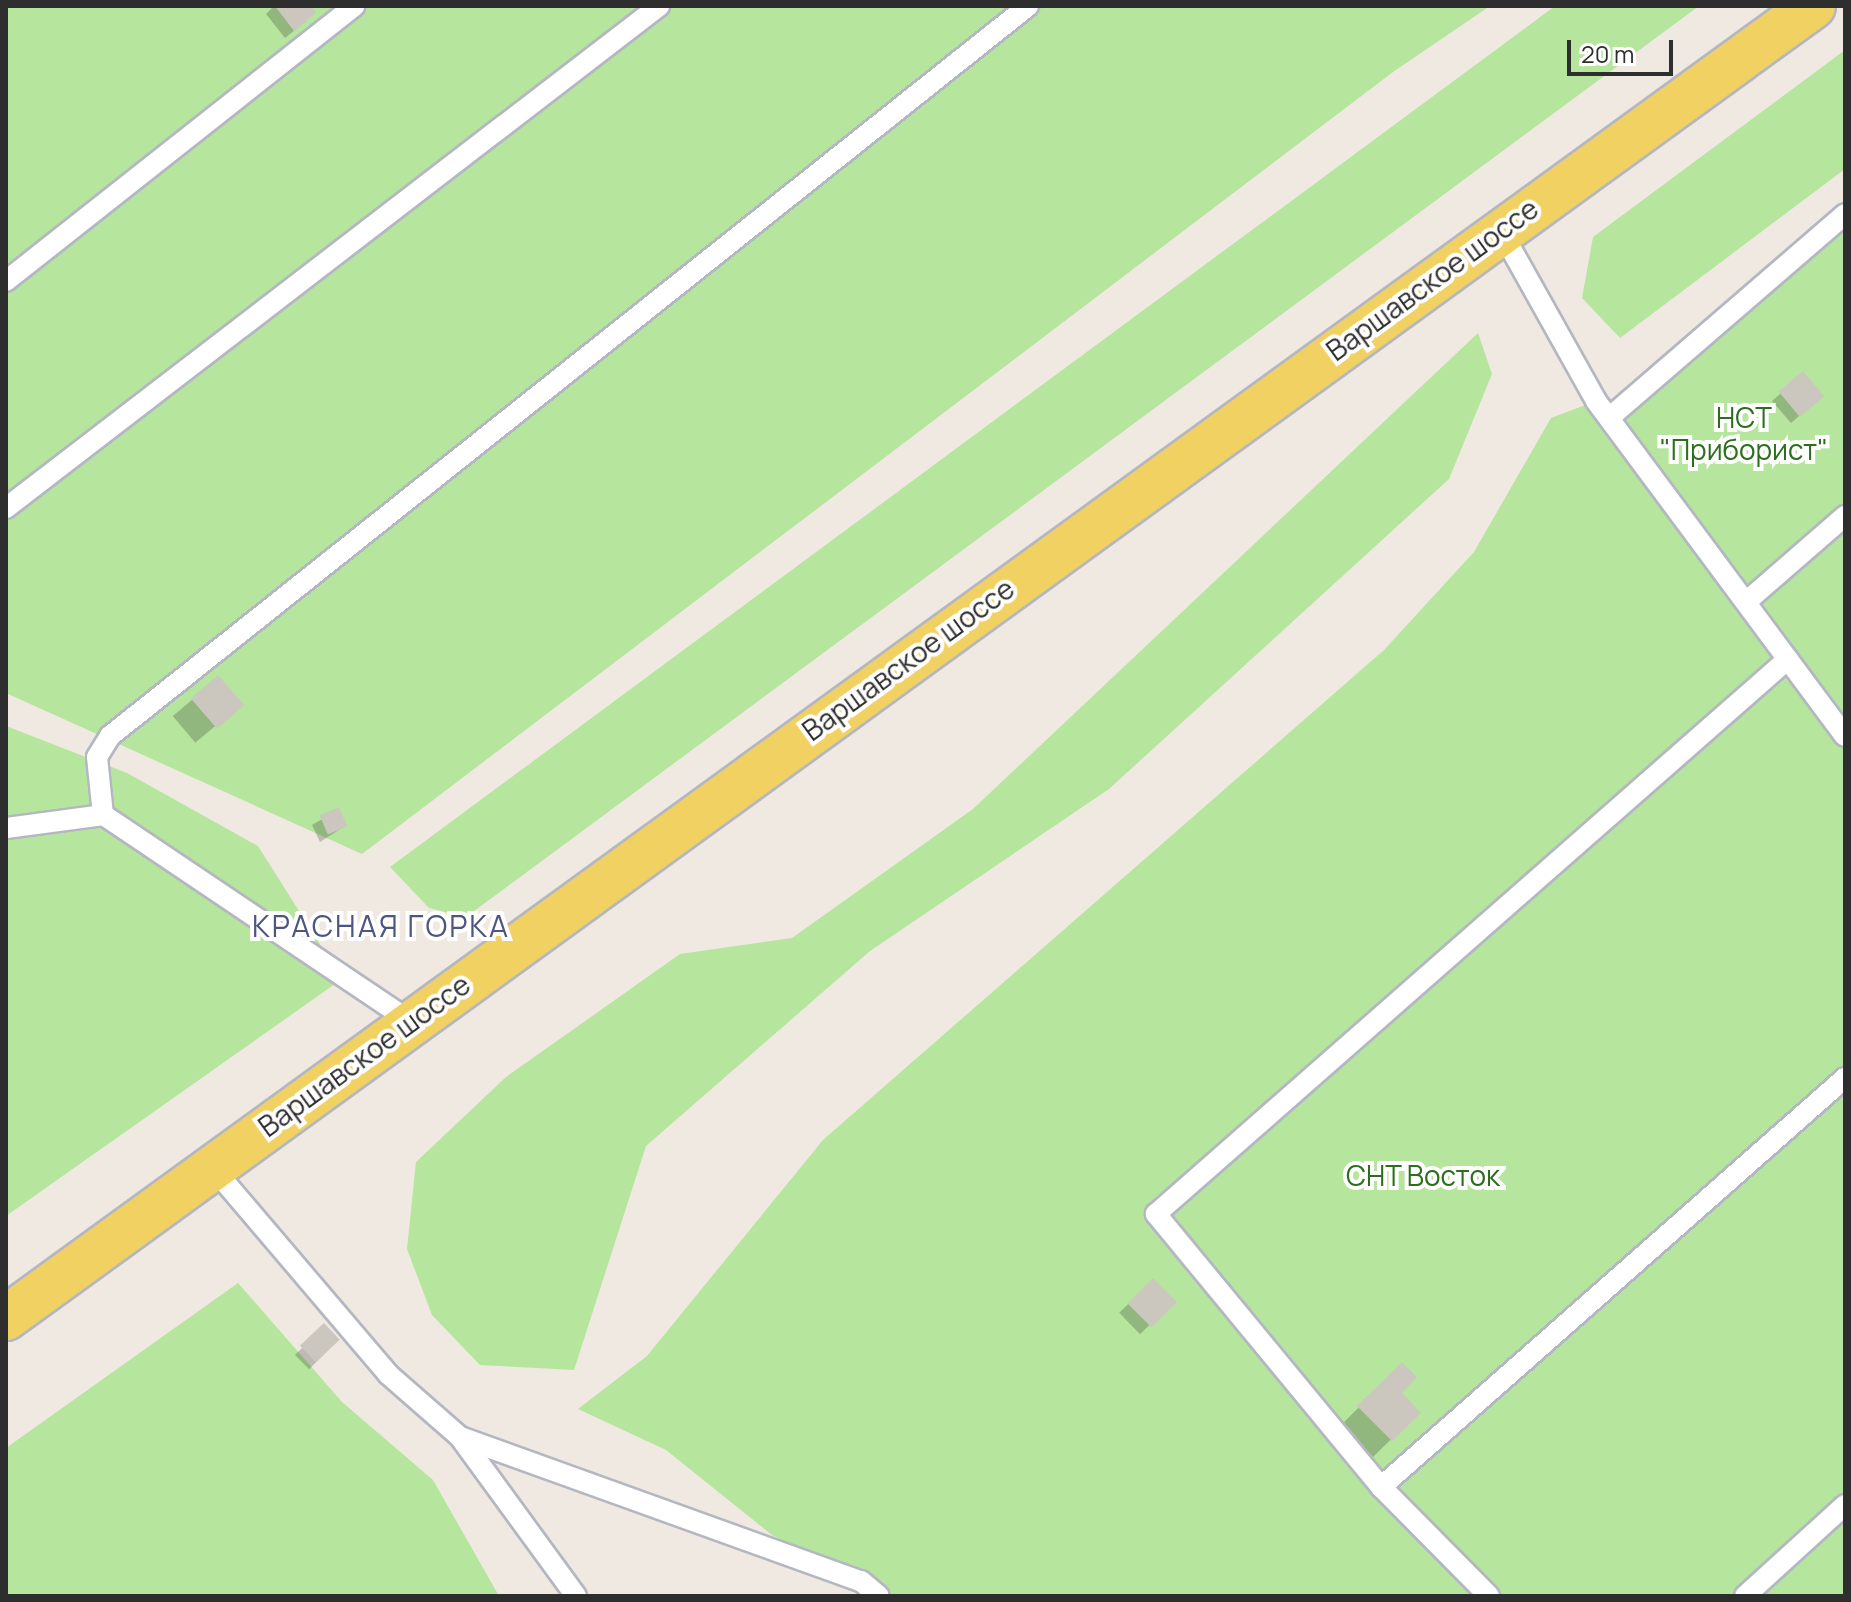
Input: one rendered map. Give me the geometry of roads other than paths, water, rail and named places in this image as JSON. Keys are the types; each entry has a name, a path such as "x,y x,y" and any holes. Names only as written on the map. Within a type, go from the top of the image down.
{"main road":[{"name":"Варшавское шоссе","path":"6,1318 1500,229 1813,6"}],"lane":[{"path":"6,281 354,6"},
{"path":"6,508 659,6"},
{"path":"103,815 97,757 110,736 1028,6"},
{"path":"1609,418 1845,214"},
{"path":"1500,229 1609,418 1845,736"},
{"path":"1746,602 1845,516"},
{"path":"1489,1596 1381,1487 1156,1214 1788,659"},
{"path":"6,828 103,815 410,1021"},
{"path":"1381,1487 1845,1078"},
{"path":"212,1167 388,1374 460,1437 576,1596"},
{"path":"460,1437 861,1581 879,1596"},
{"path":"1745,1596 1845,1505"}],"district":[{"name":"КРАСНАЯ ГОРКА","path":"381,926"}],"park label":[{"name":"НСТ \"Приборист\"","path":"1744,433"},
{"name":"СНТ Восток","path":"1423,1175"}]}
